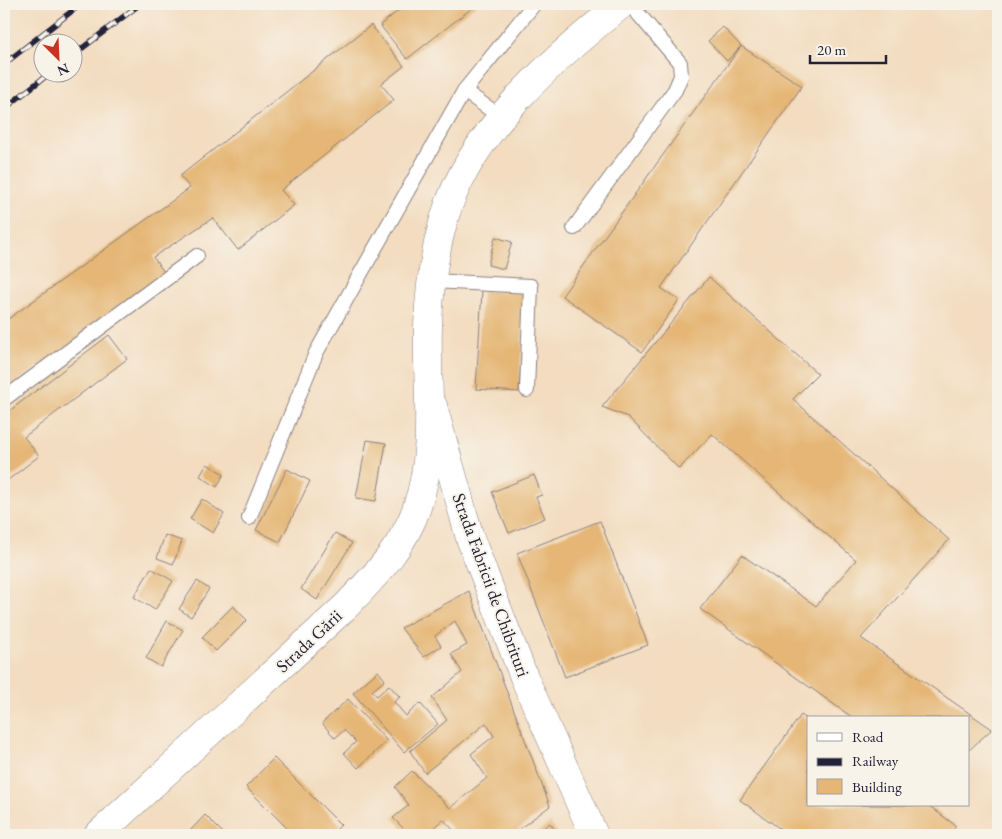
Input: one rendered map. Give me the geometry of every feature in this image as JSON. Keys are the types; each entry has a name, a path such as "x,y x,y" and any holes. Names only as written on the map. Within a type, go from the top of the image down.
{"street":[{"name":"Strada Fabricii de Chibrituri","path":"594,835 524,676 470,538 430,395 428,328 434,256 453,194 501,117 528,85 570,46 622,4"},
{"name":"Strada Gării","path":"98,835 338,614 380,571 403,537 421,495 427,461 430,395"}],"lane":[{"path":"248,518 316,354 464,91 534,4"},
{"path":"574,228 675,90 681,76 680,63 630,4"},
{"path":"464,91 501,117"},
{"path":"4,399 198,256"},
{"path":"432,281 531,286 527,390"}],"building":[{"path":"407,4 477,4 407,59 380,25"},
{"path":"371,25 404,66 381,84 394,100 281,190 294,205 238,250 213,218 153,257 167,276 9,388 4,381 4,322 190,188 180,176"},
{"path":"723,27 741,46 727,61 708,41"},
{"path":"741,46 802,86 661,288 679,300 642,352 562,296"},
{"path":"495,237 512,242 504,269 488,265"},
{"path":"709,277 818,374 793,399 949,540 861,638 992,729 970,749 970,716 850,716 700,609 742,555 816,606 856,560 712,434 679,469 628,417 602,407"},
{"path":"482,290 525,293 519,392 476,389"},
{"path":"109,335 127,359 24,437 39,456 8,480 4,475 4,415"},
{"path":"367,440 386,443 376,501 356,498"},
{"path":"207,464 224,474 217,487 200,476"},
{"path":"287,469 310,481 280,542 256,530"},
{"path":"534,475 542,495 536,497 545,518 509,533 492,492"},
{"path":"202,499 224,514 213,533 190,519"},
{"path":"600,521 648,645 565,677 517,553"},
{"path":"335,533 352,543 317,600 301,589"},
{"path":"165,535 182,541 173,564 157,558"},
{"path":"151,568 173,581 155,610 134,597"},
{"path":"197,581 209,589 191,617 179,609"},
{"path":"469,591 550,806 511,835 458,835 443,819 426,835 410,835 393,818 409,805 395,787 412,771 450,808 487,778 471,754 494,736 486,723 425,773 410,751 447,720 432,698 462,672 451,654 467,645 455,621 435,636 441,646 424,657 401,628"},
{"path":"233,606 247,620 216,651 202,637"},
{"path":"167,621 183,630 161,667 146,658"},
{"path":"378,671 385,680 372,691 377,696 389,685 400,697 394,702 406,716 420,703 438,724 404,752 353,693"},
{"path":"348,699 387,741 358,768 344,753 356,742 344,730 335,738 322,723"},
{"path":"801,715 807,719 807,806 929,806 956,826 949,835 789,835 740,800"},
{"path":"274,758 341,825 331,835 294,835 246,787"},
{"path":"205,815 225,835 186,835"},
{"path":"550,823 559,835 534,835"}],"railway":[{"path":"4,64 81,4"},
{"path":"82,48 140,4"},
{"path":"4,109 38,82"}]}
